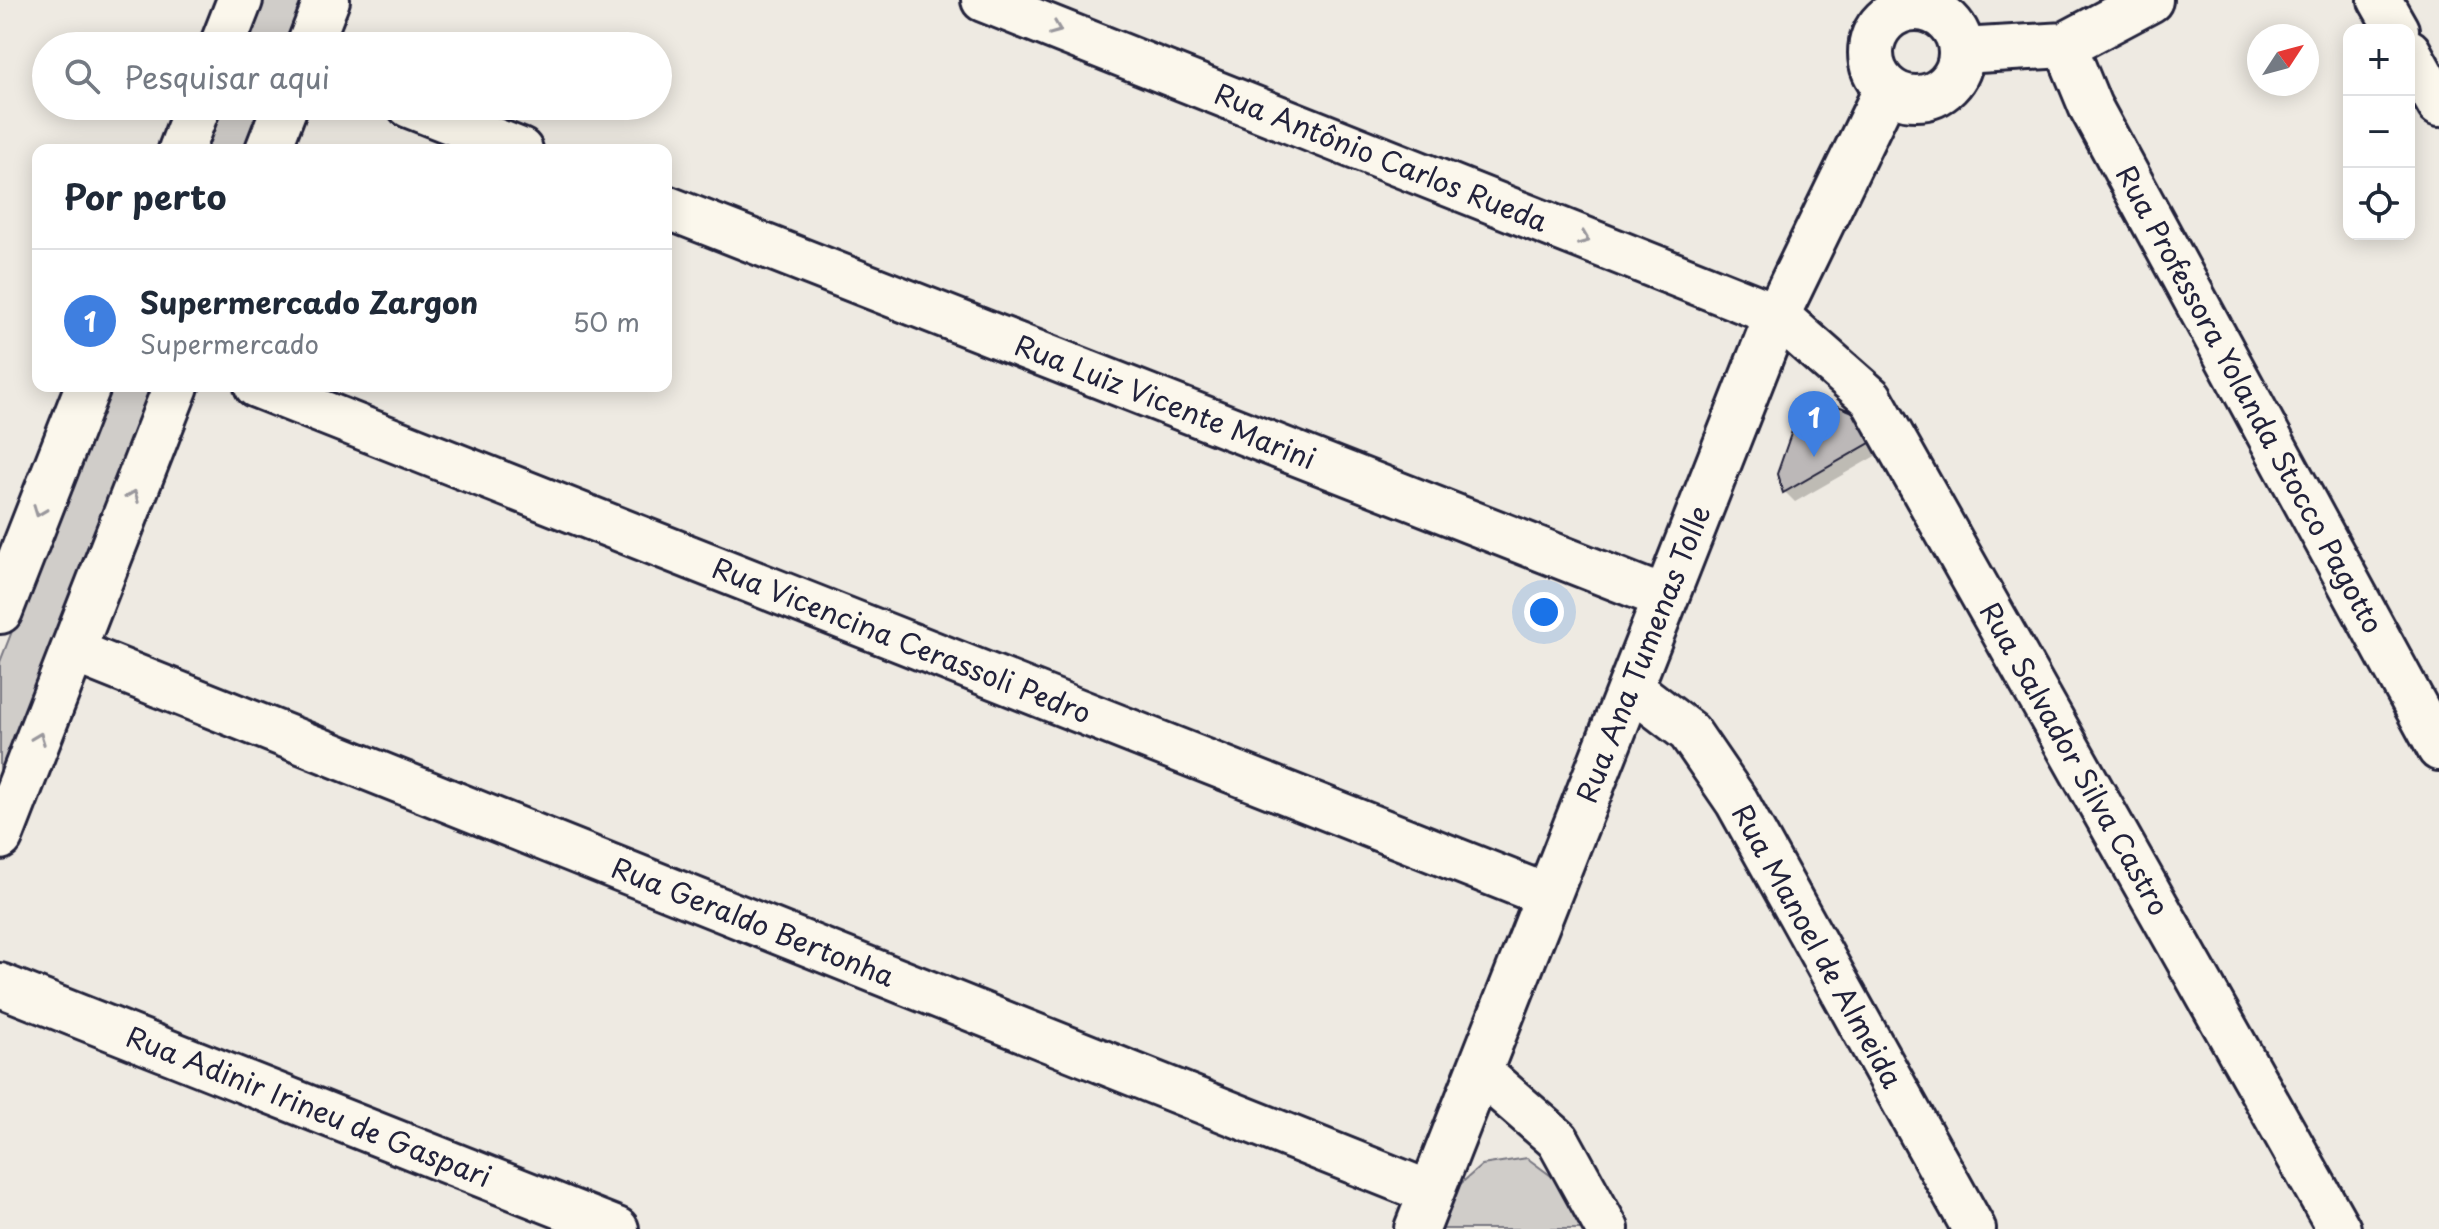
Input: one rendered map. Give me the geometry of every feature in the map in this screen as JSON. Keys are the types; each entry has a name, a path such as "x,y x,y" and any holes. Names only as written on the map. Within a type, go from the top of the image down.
{"street":[{"path":"227,32 240,0"},
{"path":"314,32 327,0"},
{"name":"Rua Antônio Carlos Rueda","path":"983,0 1777,315"},
{"path":"1961,51 2065,45 2150,0"},
{"path":"2380,0 2394,24"},
{"path":"1900,5 1938,14 1958,36 1961,51 1960,66 1953,79 1930,97 1915,99 1899,96 1887,88 1877,77 1871,63 1875,34 1883,21 1900,5"},
{"name":"Rua Professora Yolanda Stocco Pagotto","path":"2065,45 2090,106 2439,749"},
{"path":"2415,62 2439,105"},
{"name":"Rua Ana Tumenas Tolle","path":"1424,1211 1777,315 1887,88"},
{"path":"183,144 193,120"},
{"path":"270,144 280,120"},
{"path":"445,120 506,144"},
{"name":"Rua Luiz Vicente Marini","path":"672,209 1665,598"},
{"name":"Rua Salvador Silva Castro","path":"1777,315 1871,398 2339,1229"},
{"path":"0,611 86,392"},
{"path":"0,837 174,392"},
{"name":"Rua Vicencina Cerassoli Pedro","path":"271,392 1548,896"},
{"name":"Rua Geraldo Bertonha","path":"73,651 1424,1211"},
{"name":"Rua Manoel de Almeida","path":"1630,687 1689,732 1737,802 1974,1229"},
{"name":"Rua Adinir Irineu de Gaspari","path":"0,985 617,1229"},
{"path":"1479,1071 1558,1140 1607,1229"}],"shaded area":[{"path":"259,0 309,0 296,32 246,32"},
{"path":"212,120 263,120 253,144 202,144"},
{"path":"106,392 156,392 0,791 0,662"},
{"path":"1527,1158 1562,1184 1586,1229 1442,1229 1457,1187 1482,1165"}],"building":[{"path":"1828,402 1863,416 1875,440 1783,493 1777,474 1793,428"}],"place":[{"name":"Supermercado Zargon","path":"1814,457"}]}
